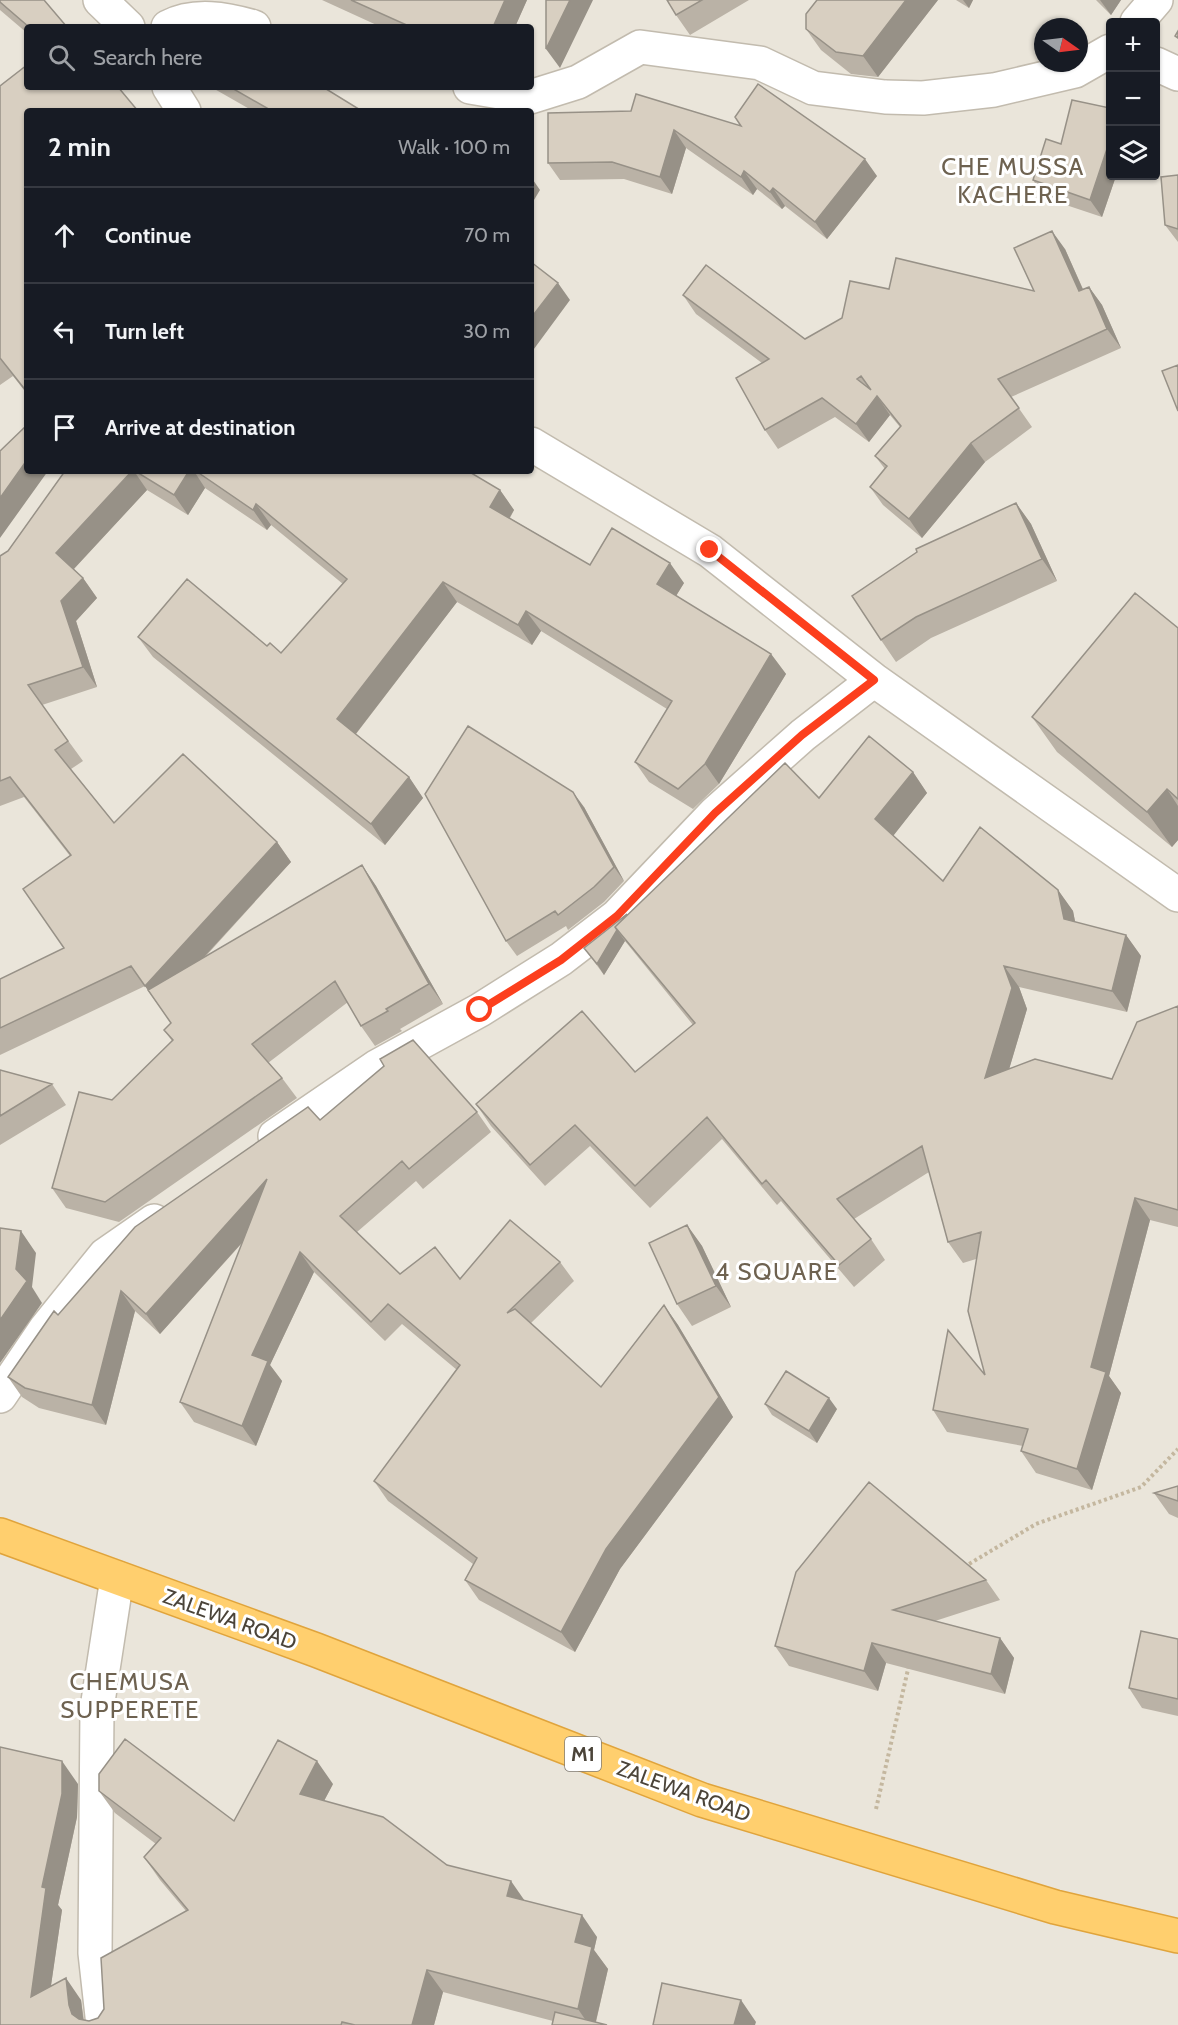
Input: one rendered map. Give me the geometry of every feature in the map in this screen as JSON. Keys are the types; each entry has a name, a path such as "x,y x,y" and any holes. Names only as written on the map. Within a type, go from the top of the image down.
{"highway":[{"name":"ZALEWA ROAD","path":"0,1536 327,1654 702,1800 1055,1907 1178,1936"}],"street":[{"path":"100,0 125,24"},
{"path":"1140,18 1156,0"},
{"path":"174,24 185,18 232,20 245,24"},
{"path":"488,90 530,97 578,82 640,47 760,63 813,88 885,97 923,98 994,90 1075,71 1106,53"},
{"path":"1160,66 1178,74"},
{"path":"171,90 182,108"},
{"path":"534,446 710,550 874,680 1178,895"},
{"path":"253,1150 376,1068 480,1010 561,960 617,916 715,813 802,735 874,680"},
{"path":"0,1396 46,1328 105,1255 179,1203"},
{"path":"103,2025 95,1953 97,1708 117,1578"}],"path":[{"path":"960,1573 965,1564 1036,1524 1141,1486 1178,1449"},
{"path":"867,1851 910,1659"}],"shaded area":[{"path":"0,0 1178,0 1178,2025 0,2025"}],"building":[{"path":"0,0 44,0 64,24 26,24"},
{"path":"351,0 505,0 494,24 404,24"},
{"path":"546,0 570,0 546,49"},
{"path":"667,0 702,0 676,15"},
{"path":"817,0 906,0 863,56 836,52 806,29 806,14"},
{"path":"24,67 24,90 120,90 136,108 24,108 24,388 0,358 0,86"},
{"path":"758,84 865,159 815,222 773,188 770,192 744,171 741,177 674,130 660,177 612,162 548,163 548,113 631,111 636,94 741,126 735,117"},
{"path":"235,90 328,90 357,108 267,108"},
{"path":"1072,100 1106,107 1106,152 1090,200 1033,180 1046,139 1061,144"},
{"path":"1178,175 1178,229 1165,225 1161,177"},
{"path":"1052,231 1079,291 1089,287 1107,329 998,379 1019,408 971,443 909,519 870,487 887,466 875,456 901,426 877,396 856,424 822,398 765,430 736,378 769,359 683,295 706,265 805,339 842,318 850,281 889,289 896,258 1034,291 1014,248","holes":["861,376 871,390 857,379"]},
{"path":"534,264 558,283 534,314"},
{"path":"1178,365 1178,411 1162,371"},
{"path":"24,428 24,464 0,498 0,451"},
{"path":"63,474 129,474 56,553 83,578 61,601 83,667 28,685 68,741 55,750 114,823 183,754 277,842 145,986 131,966 0,1028 0,979 64,948 23,889 71,855 10,777 0,781 0,556 8,551"},
{"path":"140,474 187,474 174,495"},
{"path":"200,474 473,474 500,490 490,507 590,565 612,528 670,563 657,584 771,654 705,764 678,789 635,762 672,701 526,611 518,625 443,582 337,719 409,777 371,824 138,637 187,579 267,646 270,643 281,653 347,579 256,504 253,510"},
{"path":"1016,503 1042,559 916,617 881,640 852,596 917,552 916,549"},
{"path":"1135,593 1178,628 1178,799 1167,789 1147,812 1032,717"},
{"path":"468,726 573,792 614,867 594,887 558,915 555,911 506,941 425,794"},
{"path":"869,736 913,772 875,819 943,881 980,827 1058,890 1064,919 1126,935 1112,991 1004,966 1012,988 985,1078 1035,1059 1112,1079 1137,1022 1178,1006 1178,1210 1135,1198 1091,1367 1106,1372 1077,1469 1021,1451 1028,1429 933,1410 948,1330 985,1375 968,1311 981,1232 948,1242 922,1146 837,1199 871,1239 839,1265 766,1180 762,1184 707,1117 635,1186 575,1125 530,1165 476,1104 582,1011 635,1072 695,1023 615,927 785,763 819,798"},
{"path":"362,865 429,984 361,1026 335,981 252,1044 282,1078 105,1202 52,1188 79,1092 112,1100 173,1040 164,1030 171,1023 148,990"},
{"path":"627,914 615,927 617,930 597,964 584,948"},
{"path":"413,1040 477,1112 409,1169 402,1161 340,1216 400,1274 435,1247 460,1279 510,1220 560,1262 507,1313 515,1309 601,1387 664,1305 719,1397 606,1549 561,1632 465,1580 477,1558 374,1481 460,1365 388,1304 371,1322 300,1252 252,1355 268,1361 242,1426 180,1402 267,1179 146,1314 121,1291 92,1405 25,1388 8,1377 54,1311 58,1315 135,1227 308,1107 320,1120 384,1066 380,1059"},
{"path":"0,1070 52,1084 0,1116"},
{"path":"687,1225 716,1286 677,1304 649,1243"},
{"path":"0,1228 21,1231 16,1269 27,1281 0,1320"},
{"path":"786,1371 829,1398 809,1431 765,1404"},
{"path":"869,1482 986,1580 893,1610 1000,1638 991,1674 872,1643 864,1671 775,1646 796,1572"},
{"path":"1178,1486 1178,1501 1154,1493"},
{"path":"1141,1631 1178,1639 1178,1699 1129,1688"},
{"path":"125,1739 234,1821 278,1740 317,1761 300,1794 383,1817 447,1865 511,1881 507,1896 582,1915 575,1942 592,1947 578,2009 427,1970 412,2025 355,2025 342,2022 341,2025 0,2025 0,1747 62,1761 62,1794 42,1887 46,1888 31,1997 66,1978 72,2014 79,2019 89,2021 98,2018 104,2009 101,1958 188,1910 144,1857 161,1838 99,1791 99,1774"},
{"path":"662,1983 741,2000 734,2025 653,2025"},
{"path":"555,2012 607,2025 552,2025"}],"district":[{"name":"CHE MUSSA KACHERE","path":"1013,180"},
{"name":"4 SQUARE","path":"777,1271"},
{"name":"CHEMUSA SUPPERETE","path":"130,1695"}],"route":[{"path":"480,1010 561,960 617,916 715,813 802,735 874,680 710,550"}]}
